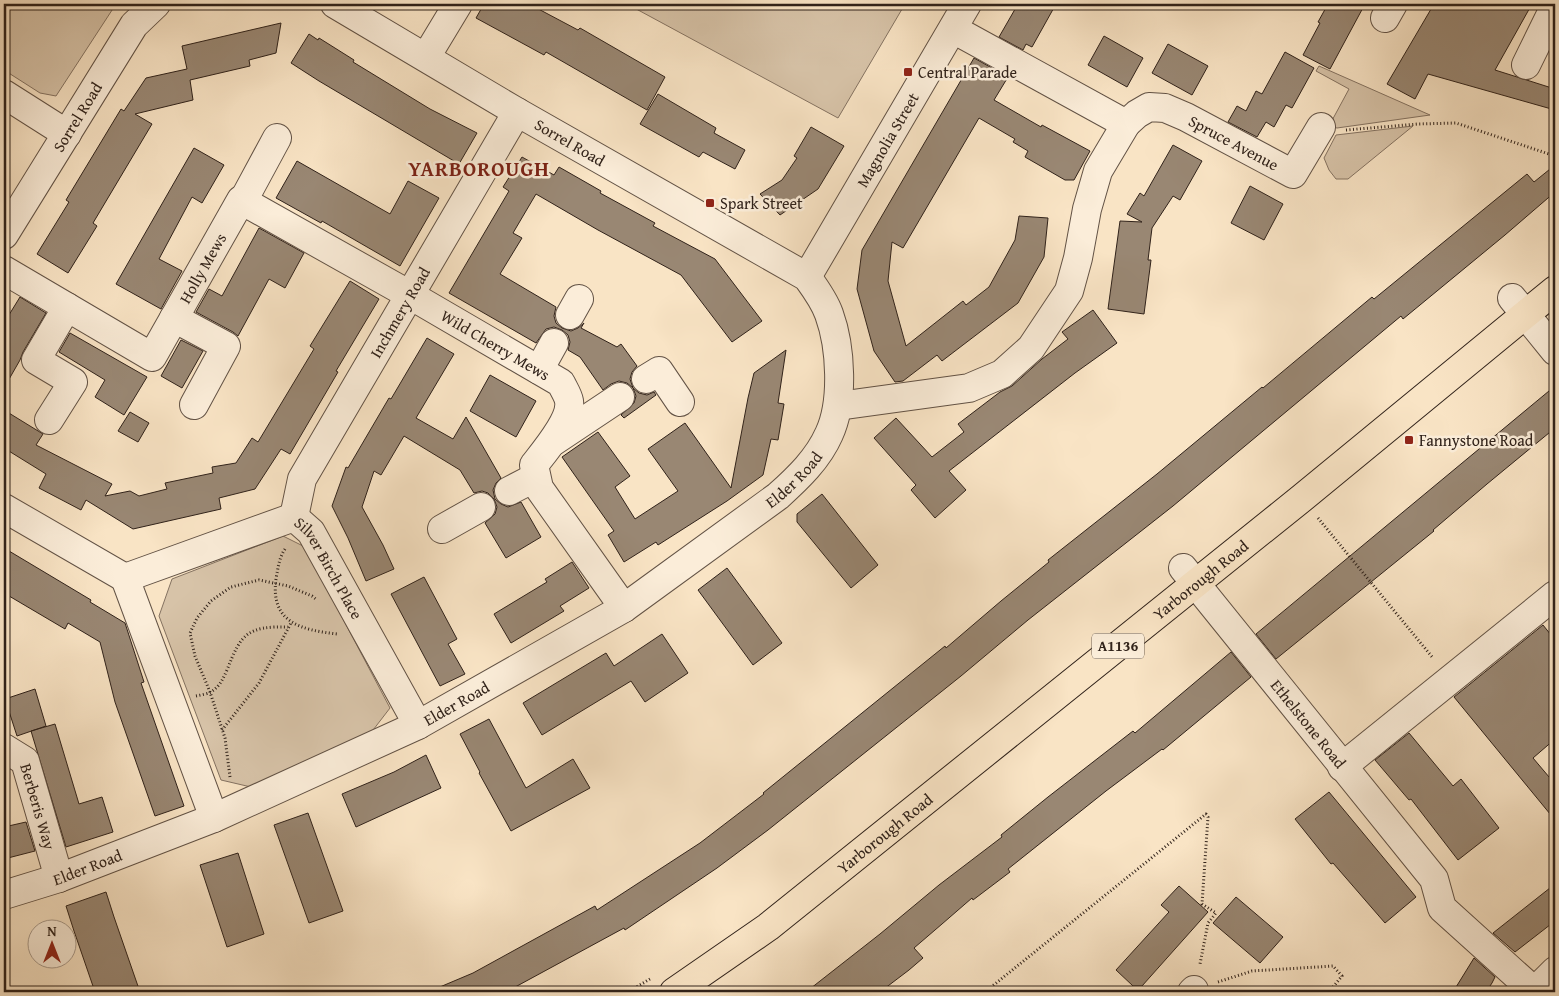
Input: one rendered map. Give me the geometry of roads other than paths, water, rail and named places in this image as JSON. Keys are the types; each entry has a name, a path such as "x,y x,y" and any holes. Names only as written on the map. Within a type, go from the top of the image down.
{"main road":[{"name":"Yarborough Road","path":"674,992 768,928 1190,576 1302,498 1519,307 1555,290"}],"street":[{"name":"Sorrel Road","path":"4,235 134,25 156,4"},
{"name":"Sorrel Road","path":"335,4 517,112 808,277"},
{"path":"426,57 458,4"},
{"name":"Magnolia Street","path":"808,277 967,4"},
{"path":"1526,65 1555,6"},
{"path":"953,29 1126,124"},
{"path":"4,94 67,134"},
{"name":"Spruce Avenue","path":"838,406 968,388 1002,374 1031,348 1050,322 1069,290 1078,258 1087,209 1098,171 1126,124 1137,114 1149,107 1165,108 1186,117 1293,174 1321,127"},
{"name":"Inchmery Road","path":"303,524 302,479 517,112"},
{"name":"Holly Mews","path":"4,270 152,357 241,200 243,201 277,138"},
{"path":"243,201 410,295"},
{"name":"Elder Road","path":"4,895 59,878 214,818 418,726 624,608 778,496 797,479 814,459 829,434 838,406 838,376 829,313 808,277"},
{"name":"Wild Cherry Mews","path":"410,295 561,383 569,402 565,420 551,444 534,465 536,476"},
{"path":"1519,307 1555,351"},
{"path":"49,420 72,382 36,360 67,308"},
{"path":"174,318 226,346 194,405"},
{"path":"539,370 554,343"},
{"path":"646,379 659,371 680,402"},
{"path":"551,444 620,397"},
{"path":"509,491 536,476 540,488 624,608"},
{"path":"442,529 481,507"},
{"path":"4,508 125,578 214,818"},
{"name":"Silver Birch Place","path":"125,578 303,524 351,630 418,726"},
{"name":"Ethelstone Road","path":"1190,576 1434,879 1442,908 1535,992"},
{"path":"1342,767 1555,595"},
{"name":"Berberis Way","path":"4,748 25,761 59,878"},
{"path":"1535,992 1555,971"}],"place":[{"name":"Central Parade","path":"908,72"},
{"name":"Spark Street","path":"710,203"},
{"name":"Fannystone Road","path":"1409,440"}],"district":[{"name":"YARBOROUGH","path":"479,169"}]}
